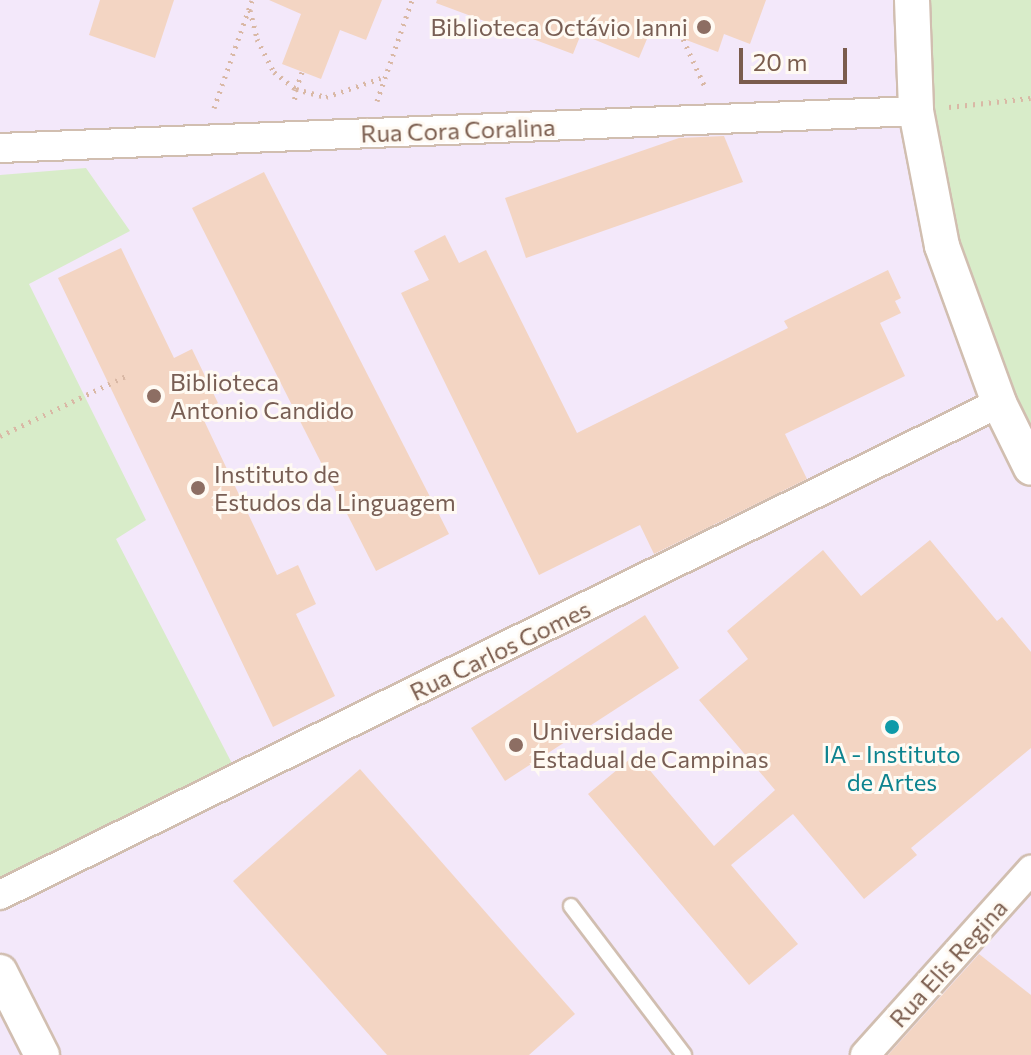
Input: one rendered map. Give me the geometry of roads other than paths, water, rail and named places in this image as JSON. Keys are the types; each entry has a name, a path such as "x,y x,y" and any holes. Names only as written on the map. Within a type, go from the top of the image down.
{"street":[{"path":"912,0 916,111 942,246 999,403 1031,468"},
{"name":"Rua Cora Coralina","path":"0,148 916,111"},
{"name":"Rua Carlos Gomes","path":"0,895 999,403"},
{"name":"Rua Elis Regina","path":"865,1055 1031,870"},
{"path":"0,972 42,1055"}],"lane":[{"path":"571,906 684,1055"}],"place":[{"name":"Biblioteca Octávio Ianni","path":"704,27"},
{"name":"Biblioteca Antonio Candido","path":"154,396"},
{"name":"Instituto de Estudos da Linguagem","path":"198,488"},
{"name":"IA - Instituto de Artes","path":"892,727"},
{"name":"Universidade Estadual de Campinas","path":"516,745"}]}
